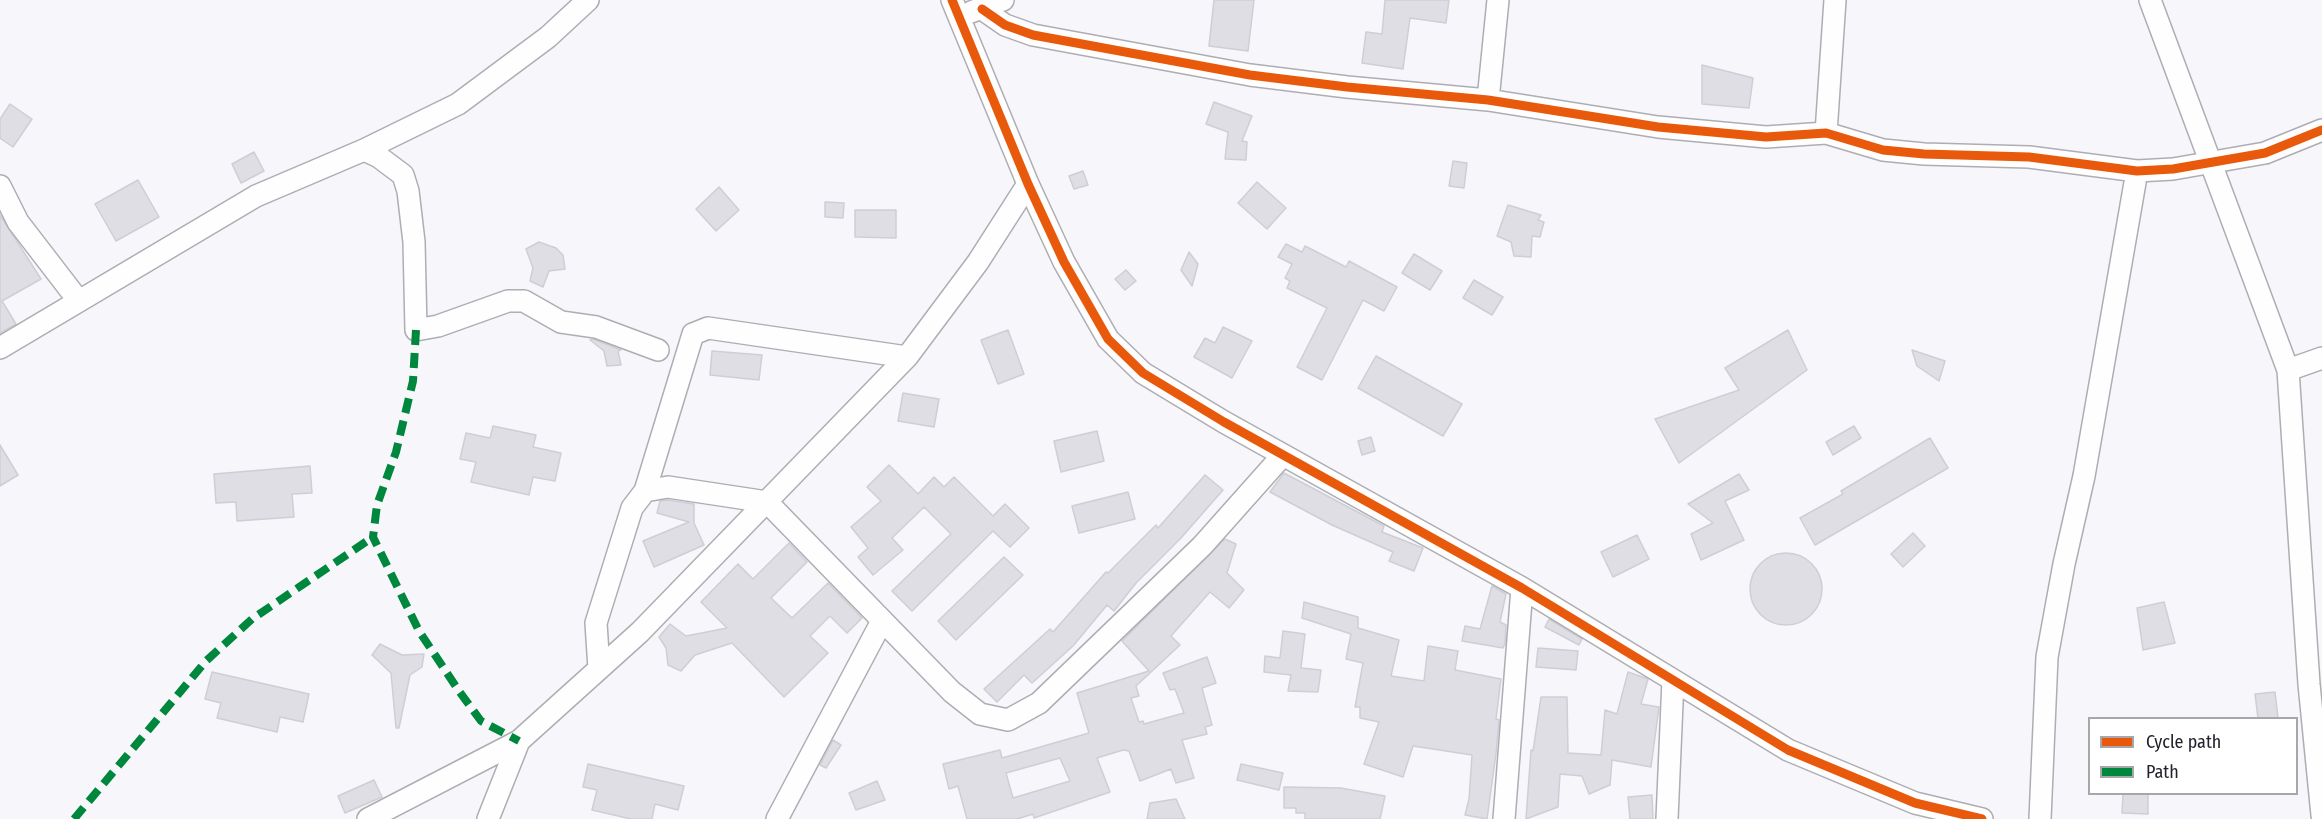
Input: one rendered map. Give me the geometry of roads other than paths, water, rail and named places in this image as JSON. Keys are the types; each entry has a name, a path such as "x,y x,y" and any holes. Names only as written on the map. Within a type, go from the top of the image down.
{"street":[{"path":"0,348 256,196 364,150 459,104 548,37 588,0"},
{"path":"1003,0 982,9 955,8 1028,184 1065,262 1108,339 1143,373 1283,455 1522,588 1788,750 1915,803 1982,819"},
{"path":"1488,100 1498,0"},
{"path":"1826,134 1835,0"},
{"path":"2151,0 2288,370 2309,684 2322,815"},
{"path":"982,9 1005,25 1033,35 1250,75 1488,100 1658,127 1766,137 1826,134 1883,150 1924,154 2029,157 2137,171 2173,169 2265,153 2322,130"},
{"path":"393,167 402,131"},
{"path":"364,150 403,175 408,191 414,242 416,330 438,326 508,300 524,301 561,322 596,327 658,350"},
{"path":"2040,819 2047,657 2084,476 2137,171"},
{"path":"368,819 519,741 640,632 907,357 978,262 1028,184"},
{"path":"0,186 18,222 78,300"},
{"path":"599,669 596,623 632,508 645,491 693,334 708,328 907,357"},
{"path":"2288,370 2322,358"},
{"path":"645,491 668,487 767,502 952,693 980,714 1008,720 1039,703 1065,679 1202,546 1283,455"},
{"path":"1504,819 1522,588"},
{"path":"777,819 882,621"},
{"path":"1667,819 1673,680"},
{"path":"488,819 519,741"}]}
